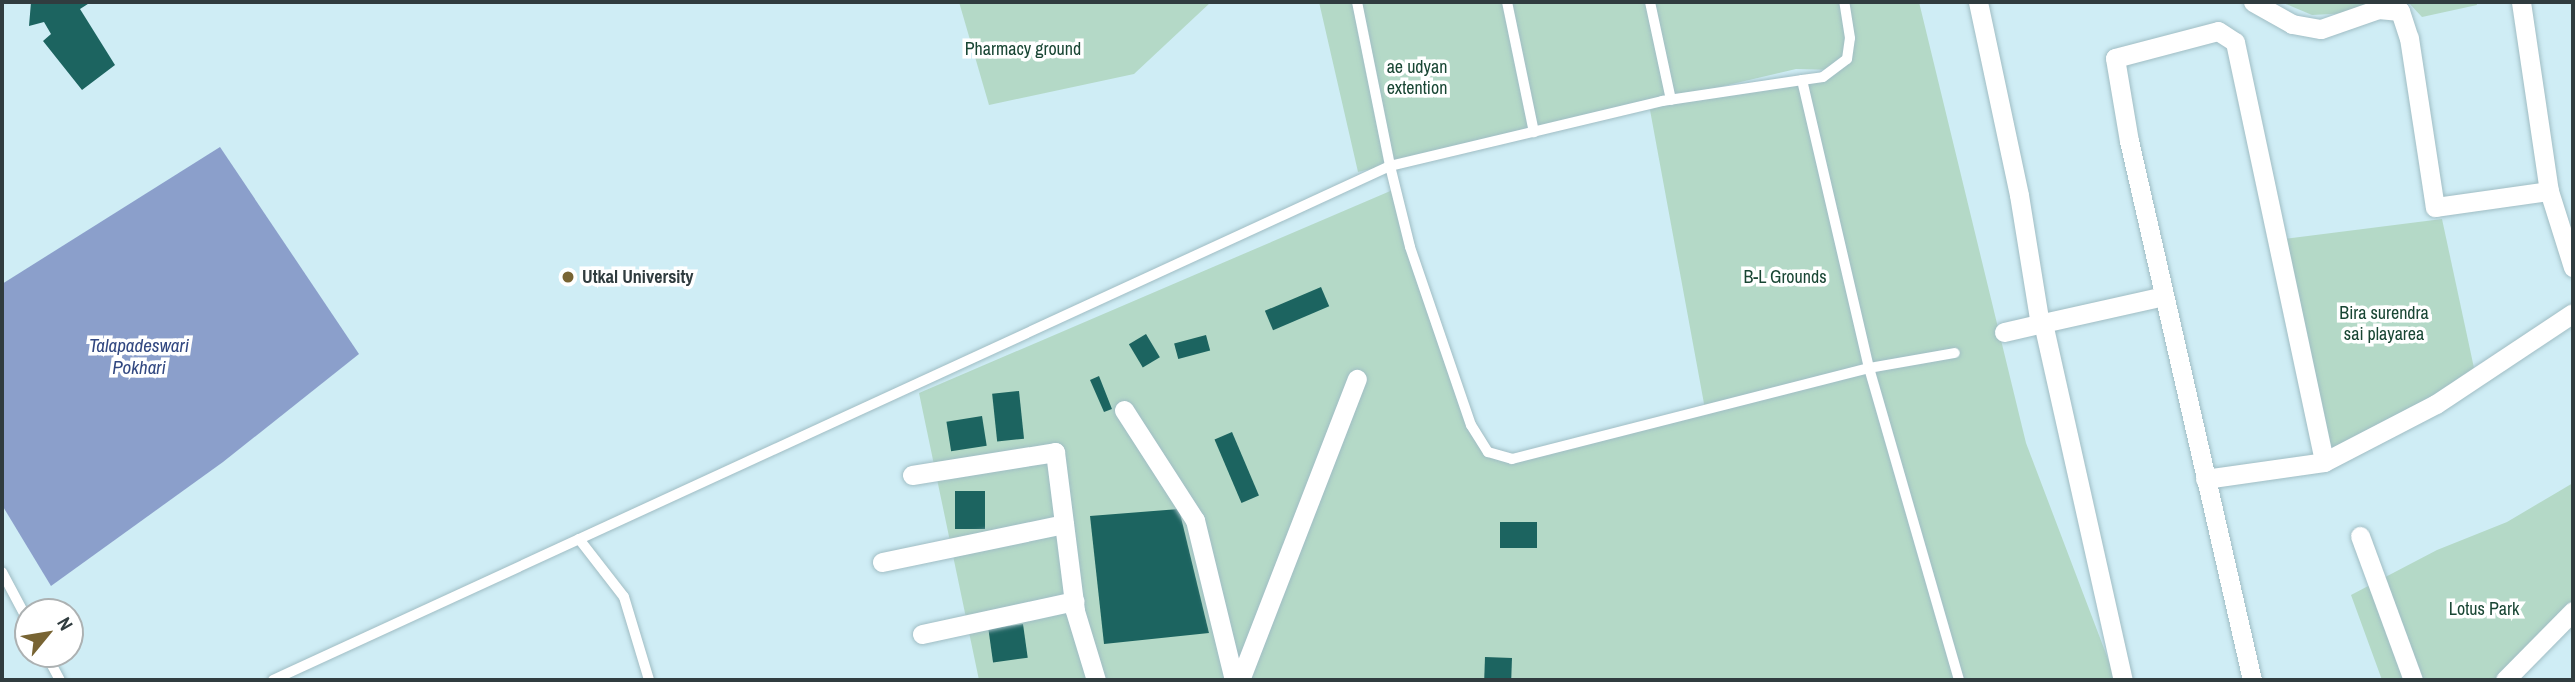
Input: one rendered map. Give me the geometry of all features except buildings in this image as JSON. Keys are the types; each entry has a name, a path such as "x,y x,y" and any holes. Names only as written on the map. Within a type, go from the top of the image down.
{"street":[{"path":"1978,2 2019,195 2041,324 2123,680"},
{"path":"2253,2 2292,24 2321,29 2378,9 2400,12 2409,38 2435,207 2549,191"},
{"path":"2521,2 2549,191 2573,267"},
{"path":"2252,680 2129,141 2115,58 2218,31 2235,42 2323,462"},
{"path":"2004,332 2164,296"},
{"path":"2205,479 2323,462 2436,404 2573,313"},
{"path":"1240,680 1357,379"},
{"path":"1124,410 1195,520 1234,680"},
{"path":"912,475 1055,452 1074,601 1096,680"},
{"path":"881,562 1064,524"},
{"path":"2360,536 2413,680"},
{"path":"922,634 1074,601"},
{"path":"2505,680 2573,611"}],"lane":[{"path":"1357,2 1390,166 1410,247 1471,425 1488,452 1512,459 1869,368 1955,353"},
{"path":"1507,2 1534,132"},
{"path":"1650,2 1671,100"},
{"path":"273,680 1390,166 1671,100 1823,76 1847,59 1850,38 1844,2"},
{"path":"1802,80 1869,368 1959,680"},
{"path":"579,539 624,597 649,680"},
{"path":"2,572 16,598"}],"green space":[{"name":"Pharmacy ground","path":"959,2 1211,2 1134,74 989,105"},
{"path":"1319,2 1919,2 2026,443 2116,680 979,680 919,393 1395,189 1445,352 1487,452 1512,460 1705,409 1650,110 1671,100 1837,70 1796,69 1358,172"},
{"path":"2281,2 2375,2 2368,12 2312,15"},
{"path":"2408,2 2476,2 2477,5 2422,17"},
{"name":"Bira surendra sai playarea","path":"2442,219 2474,368 2431,397 2329,450 2284,239"},
{"name":"Lotus Park","path":"2573,483 2573,626 2514,680 2382,680 2351,595 2437,550 2507,522"}],"water":[{"name":"Talapadeswari Pokhari","path":"220,147 359,354 223,462 51,586 2,505 2,284"}],"place":[{"name":"Utkal University","path":"568,277"}],"park label":[{"name":"ae udyan extention","path":"1417,78"},
{"name":"B-L Grounds","path":"1785,277"}]}
